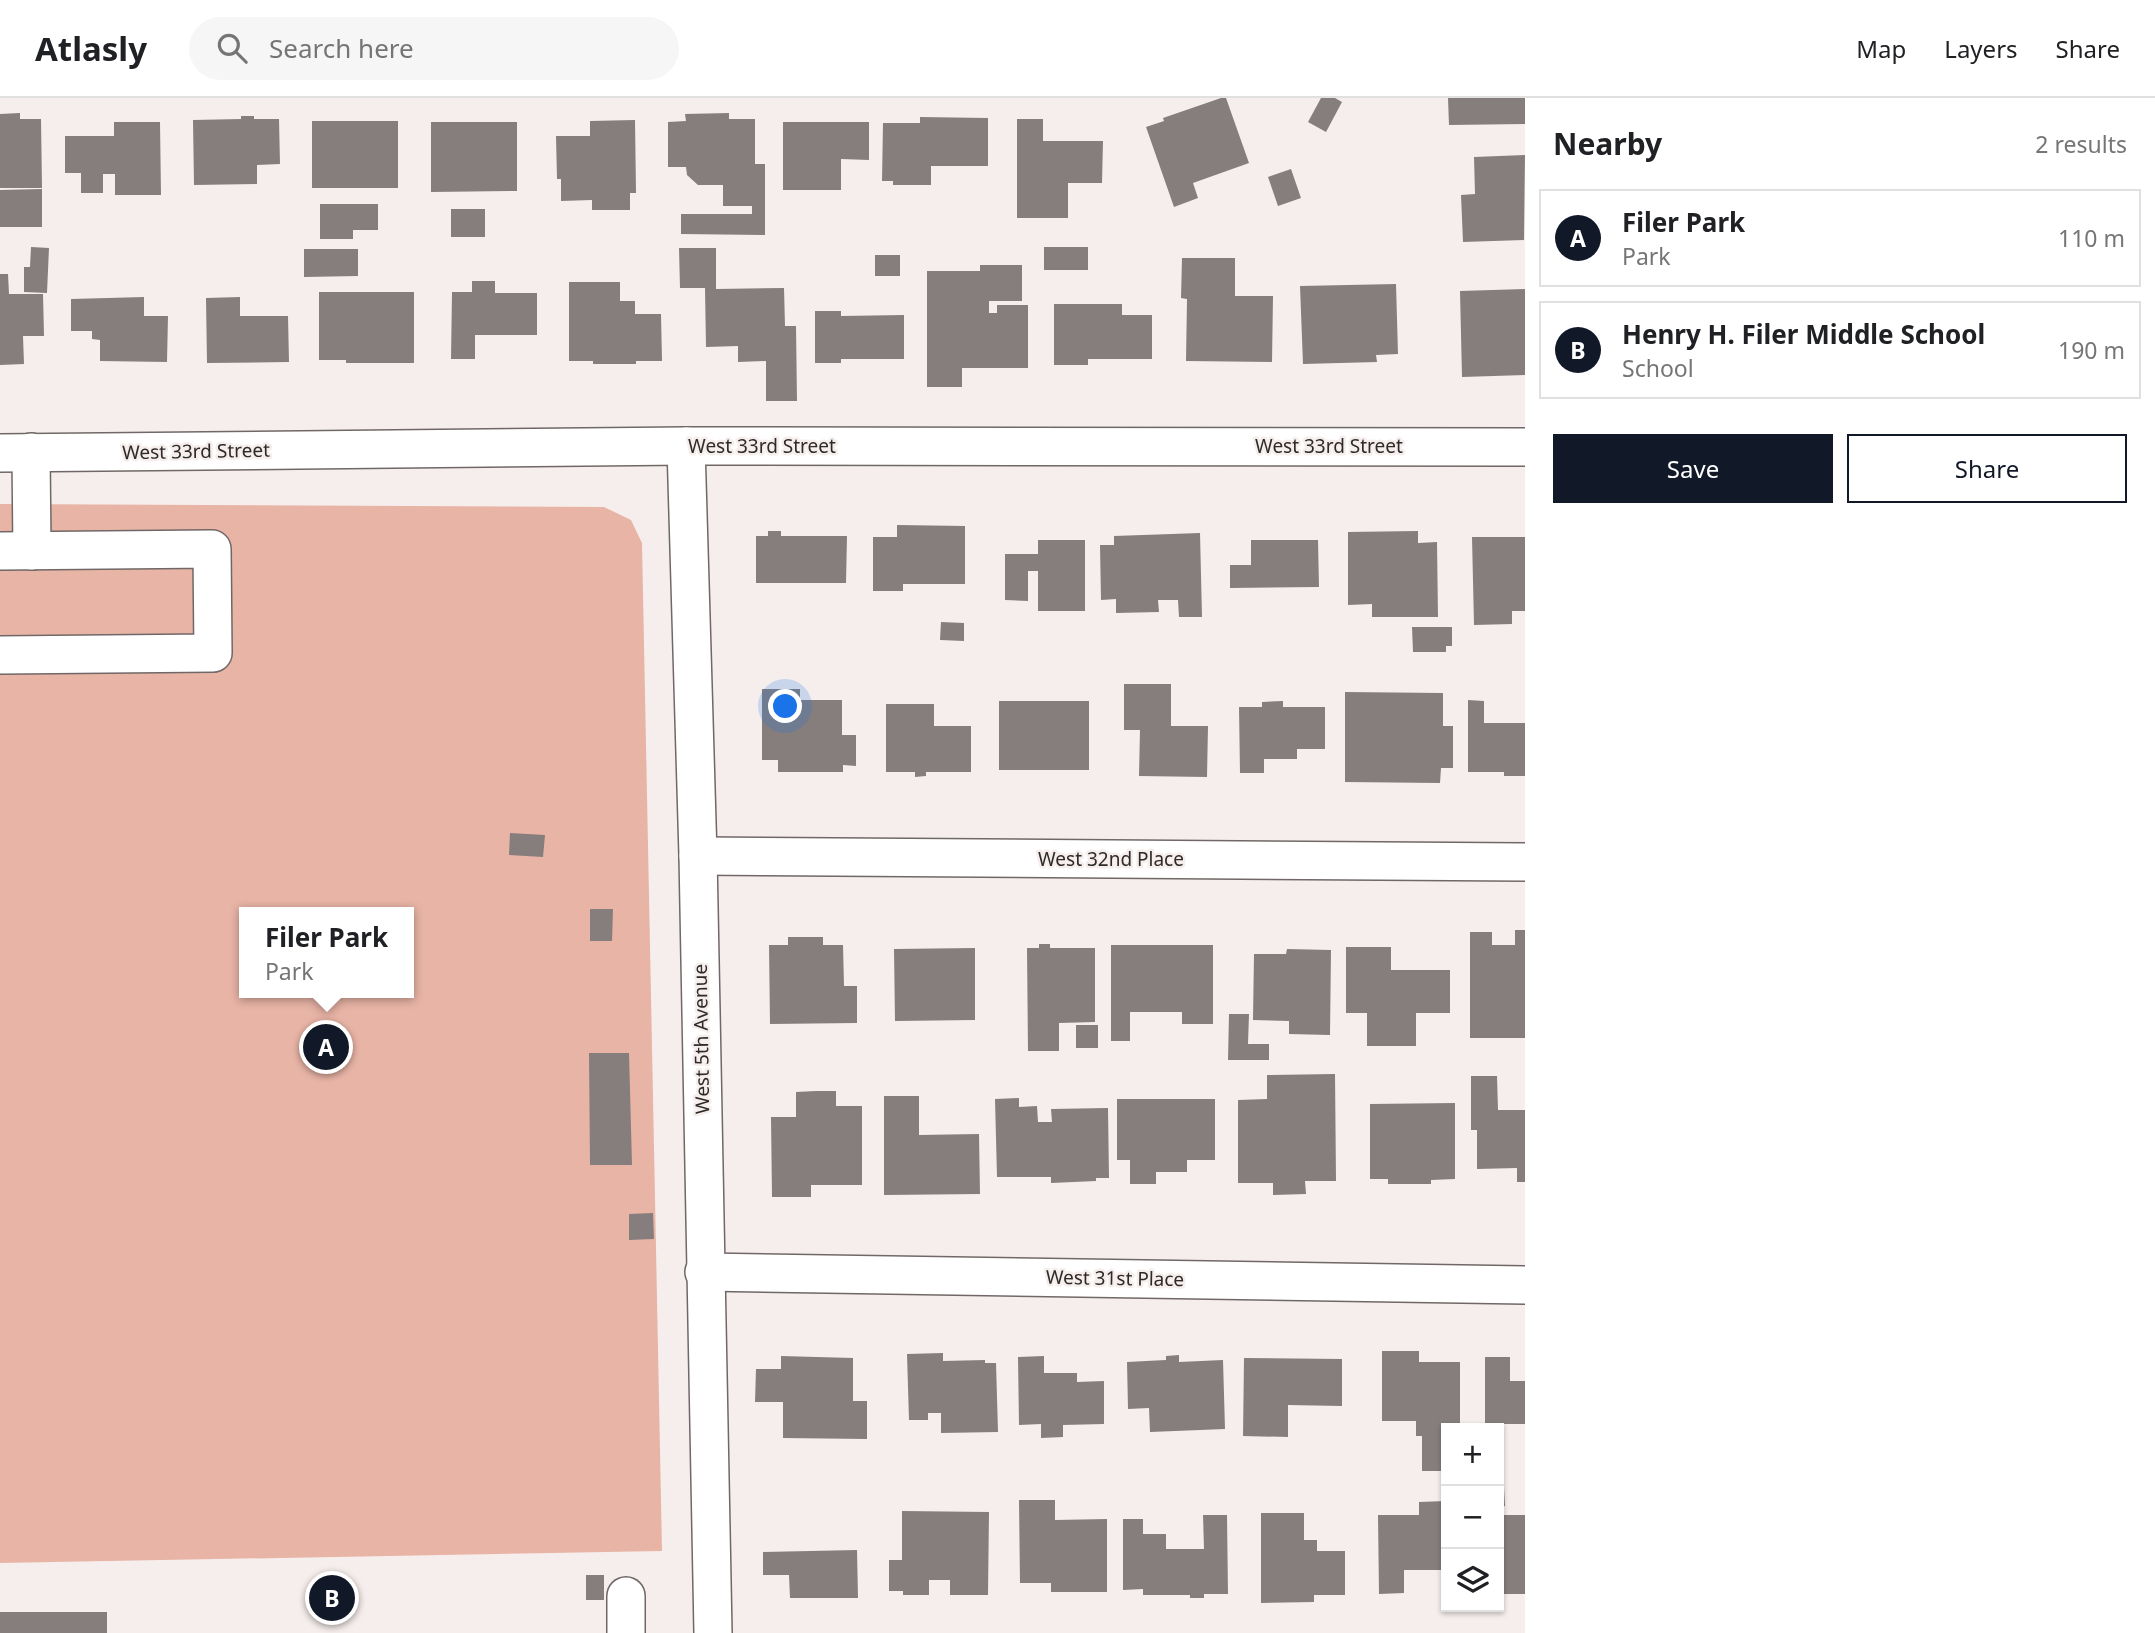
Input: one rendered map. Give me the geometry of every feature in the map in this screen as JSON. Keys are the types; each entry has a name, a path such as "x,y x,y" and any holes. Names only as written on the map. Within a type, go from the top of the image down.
{"street":[{"name":"West 33rd Street","path":"15,453 686,446 1525,447"},
{"name":"West 5th Avenue","path":"686,446 698,856 713,1633"},
{"path":"0,654 213,653 212,549 16,551 15,453"},
{"name":"West 32nd Place","path":"698,856 1525,862"},
{"name":"West 31st Place","path":"704,1272 1525,1285"},
{"path":"626,1596 626,1633"}],"shaded area":[{"path":"0,504 604,507 631,520 642,543 662,1551 0,1563"}],"building":[{"path":"1226,98 1249,163 1193,183 1198,198 1174,207 1146,127 1164,121 1163,118"},
{"path":"1321,98 1335,98 1342,102 1326,132 1308,122"},
{"path":"1448,98 1525,98 1525,124 1449,125"},
{"path":"20,113 20,119 41,119 42,188 0,188 0,114"},
{"path":"729,113 729,119 755,119 755,164 765,164 765,235 681,234 681,214 752,214 752,206 723,206 723,185 698,185 687,175 686,167 668,167 668,122 686,121 685,114"},
{"path":"241,116 279,119 280,164 257,165 257,184 194,185 193,120 241,119"},
{"path":"920,117 988,118 988,166 931,166 931,185 893,185 893,181 882,181 883,123 920,123"},
{"path":"1017,119 1043,119 1043,141 1103,141 1102,183 1068,183 1068,218 1017,218"},
{"path":"635,120 636,193 630,193 630,210 592,210 592,200 561,201 561,179 557,179 556,136 590,136 590,121"},
{"path":"312,121 398,121 398,188 312,188"},
{"path":"114,122 160,122 161,195 115,195 115,174 103,174 103,193 81,193 81,173 65,173 65,136 114,136"},
{"path":"431,122 517,122 517,191 431,192"},
{"path":"783,122 869,122 869,160 841,159 841,190 783,190"},
{"path":"1525,155 1524,240 1463,242 1461,195 1475,194 1474,157"},
{"path":"1291,169 1301,198 1278,206 1268,177"},
{"path":"42,189 42,227 0,227 0,190"},
{"path":"320,204 378,204 378,230 353,230 353,239 320,239"},
{"path":"451,209 485,209 485,237 451,237"},
{"path":"31,247 49,248 47,293 24,292 24,267 30,267"},
{"path":"1044,247 1088,247 1088,270 1044,270"},
{"path":"679,248 716,248 716,289 784,288 785,326 796,326 797,401 766,401 766,361 738,362 738,346 706,347 705,288 680,288"},
{"path":"304,249 358,249 358,276 304,277"},
{"path":"875,255 900,255 900,276 875,276"},
{"path":"1182,258 1235,258 1235,296 1273,296 1272,362 1186,361 1187,299 1181,298"},
{"path":"980,265 1022,265 1022,301 989,301 989,313 997,313 997,305 1028,305 1028,368 962,368 962,387 927,387 927,271 980,271"},
{"path":"0,274 8,274 9,294 43,294 44,336 23,336 24,364 0,365"},
{"path":"472,281 495,281 495,293 537,293 537,335 475,335 475,359 451,359 452,292 472,292"},
{"path":"569,282 620,282 620,301 635,301 635,314 661,314 662,361 593,364 593,361 569,361"},
{"path":"1396,284 1398,354 1376,355 1377,362 1303,364 1300,286"},
{"path":"1525,289 1525,375 1462,377 1460,291"},
{"path":"319,292 414,292 414,363 346,363 346,360 319,360"},
{"path":"144,297 144,316 168,316 167,362 100,361 100,340 92,339 92,331 71,331 71,299"},
{"path":"240,297 240,316 288,316 289,362 207,363 206,298"},
{"path":"1054,304 1122,304 1122,315 1152,315 1152,359 1088,359 1088,365 1054,365"},
{"path":"815,311 841,311 841,316 904,315 904,359 841,359 841,363 815,363"},
{"path":"897,525 965,526 965,584 903,584 903,591 873,591 873,537 897,537"},
{"path":"768,531 781,531 781,536 847,536 846,583 756,583 756,536 768,536"},
{"path":"1418,531 1418,543 1437,542 1438,617 1372,617 1372,604 1348,605 1348,532"},
{"path":"1200,533 1202,617 1179,617 1178,600 1158,600 1159,612 1116,613 1116,599 1101,600 1100,545 1114,545 1114,536"},
{"path":"1472,537 1525,537 1525,611 1512,611 1512,624 1474,625"},
{"path":"1038,540 1085,540 1085,611 1038,611 1038,571 1028,571 1028,601 1005,600 1005,554 1038,554"},
{"path":"1251,540 1318,540 1319,587 1230,588 1230,565 1251,565"},
{"path":"941,622 964,623 964,641 940,640"},
{"path":"1412,627 1452,627 1452,646 1446,646 1446,652 1413,652"},
{"path":"1124,684 1171,684 1171,726 1208,726 1207,777 1139,776 1140,730 1124,730"},
{"path":"762,689 800,689 800,700 842,700 842,735 856,735 856,766 843,765 843,772 778,772 778,760 762,760"},
{"path":"1345,692 1443,693 1443,726 1453,726 1453,768 1441,768 1440,783 1345,782"},
{"path":"1468,700 1484,701 1484,723 1525,723 1525,776 1504,776 1504,772 1468,772"},
{"path":"999,701 1089,701 1089,770 999,770"},
{"path":"1283,701 1283,707 1325,707 1325,749 1297,749 1297,759 1264,759 1264,773 1240,773 1239,707 1262,707 1262,702"},
{"path":"886,704 934,704 934,726 971,726 971,772 926,772 926,776 915,777 915,772 886,772"},
{"path":"510,833 545,835 543,857 509,855"},
{"path":"590,909 613,909 612,941 590,941"},
{"path":"1515,930 1525,930 1525,1038 1470,1038 1470,932 1492,932 1492,945 1515,945"},
{"path":"788,937 823,937 823,945 843,945 844,986 857,986 857,1023 770,1024 769,945 788,945"},
{"path":"1039,944 1050,944 1050,948 1095,948 1095,1022 1059,1023 1059,1051 1028,1051 1027,948 1039,948"},
{"path":"1111,945 1213,945 1213,1024 1182,1024 1182,1012 1130,1012 1130,1041 1111,1041"},
{"path":"1346,947 1391,947 1391,970 1450,970 1450,1013 1416,1013 1416,1046 1367,1046 1367,1013 1346,1013"},
{"path":"975,948 975,1020 895,1021 894,949"},
{"path":"1287,949 1331,950 1330,1035 1289,1034 1289,1021 1253,1020 1254,954 1286,954"},
{"path":"1229,1014 1249,1014 1248,1044 1269,1044 1269,1060 1228,1060"},
{"path":"1076,1025 1098,1025 1098,1048 1076,1048"},
{"path":"589,1053 629,1053 632,1165 590,1165"},
{"path":"1335,1074 1336,1181 1305,1181 1306,1194 1273,1195 1273,1183 1238,1183 1238,1100 1267,1099 1267,1075"},
{"path":"1471,1076 1497,1076 1498,1110 1525,1110 1525,1182 1517,1182 1517,1168 1477,1169 1477,1130 1471,1130"},
{"path":"836,1091 836,1106 862,1106 862,1185 811,1185 811,1197 772,1197 771,1117 796,1117 796,1092"},
{"path":"884,1096 919,1096 919,1135 979,1134 980,1194 884,1195"},
{"path":"1019,1098 1019,1107 1037,1106 1038,1122 1052,1122 1051,1109 1108,1108 1109,1178 1051,1183 1051,1177 997,1177 995,1099"},
{"path":"1117,1099 1215,1099 1215,1160 1187,1160 1187,1172 1156,1172 1156,1184 1130,1184 1130,1160 1117,1160"},
{"path":"1455,1103 1455,1179 1431,1180 1431,1184 1388,1184 1388,1179 1370,1179 1370,1104"},
{"path":"653,1213 654,1239 629,1240 629,1214"},
{"path":"1382,1351 1419,1351 1419,1362 1460,1362 1460,1423 1441,1423 1441,1471 1422,1471 1422,1436 1416,1436 1416,1421 1382,1421"},
{"path":"943,1353 943,1361 985,1360 985,1363 996,1363 998,1432 941,1433 941,1413 928,1413 928,1420 909,1420 907,1354"},
{"path":"1179,1355 1179,1362 1223,1360 1225,1429 1150,1432 1149,1408 1128,1409 1127,1362 1166,1360 1166,1356"},
{"path":"781,1356 853,1358 853,1401 867,1401 867,1439 783,1438 783,1402 755,1402 756,1369 781,1369"},
{"path":"1044,1356 1044,1373 1077,1373 1077,1382 1104,1381 1104,1424 1063,1425 1063,1437 1041,1438 1041,1424 1019,1425 1018,1357"},
{"path":"1485,1357 1510,1357 1510,1381 1525,1381 1525,1424 1485,1423"},
{"path":"1244,1358 1342,1359 1342,1406 1288,1405 1288,1437 1243,1436"},
{"path":"1019,1500 1055,1500 1055,1520 1107,1519 1107,1592 1051,1592 1051,1583 1020,1583"},
{"path":"1441,1501 1441,1570 1404,1570 1404,1593 1379,1594 1378,1515 1419,1515 1419,1502"},
{"path":"902,1511 989,1512 988,1595 950,1595 950,1580 929,1580 929,1595 903,1595 903,1591 889,1591 889,1560 902,1560"},
{"path":"1261,1513 1304,1513 1304,1540 1317,1540 1317,1551 1345,1551 1345,1595 1314,1595 1314,1602 1261,1603"},
{"path":"1203,1515 1227,1515 1228,1594 1204,1594 1204,1598 1190,1598 1190,1595 1143,1595 1143,1589 1123,1590 1123,1519 1143,1519 1143,1534 1166,1534 1166,1549 1204,1549"},
{"path":"1504,1515 1525,1515 1525,1594 1504,1594"},
{"path":"857,1550 858,1598 790,1598 789,1575 763,1575 763,1552"},
{"path":"586,1575 604,1575 604,1600 586,1600"},
{"path":"0,1612 107,1612 107,1633 0,1633"}],"place":[{"name":"Filer Park","path":"326,1047"},
{"name":"Henry H. Filer Middle School","path":"332,1598"}]}
